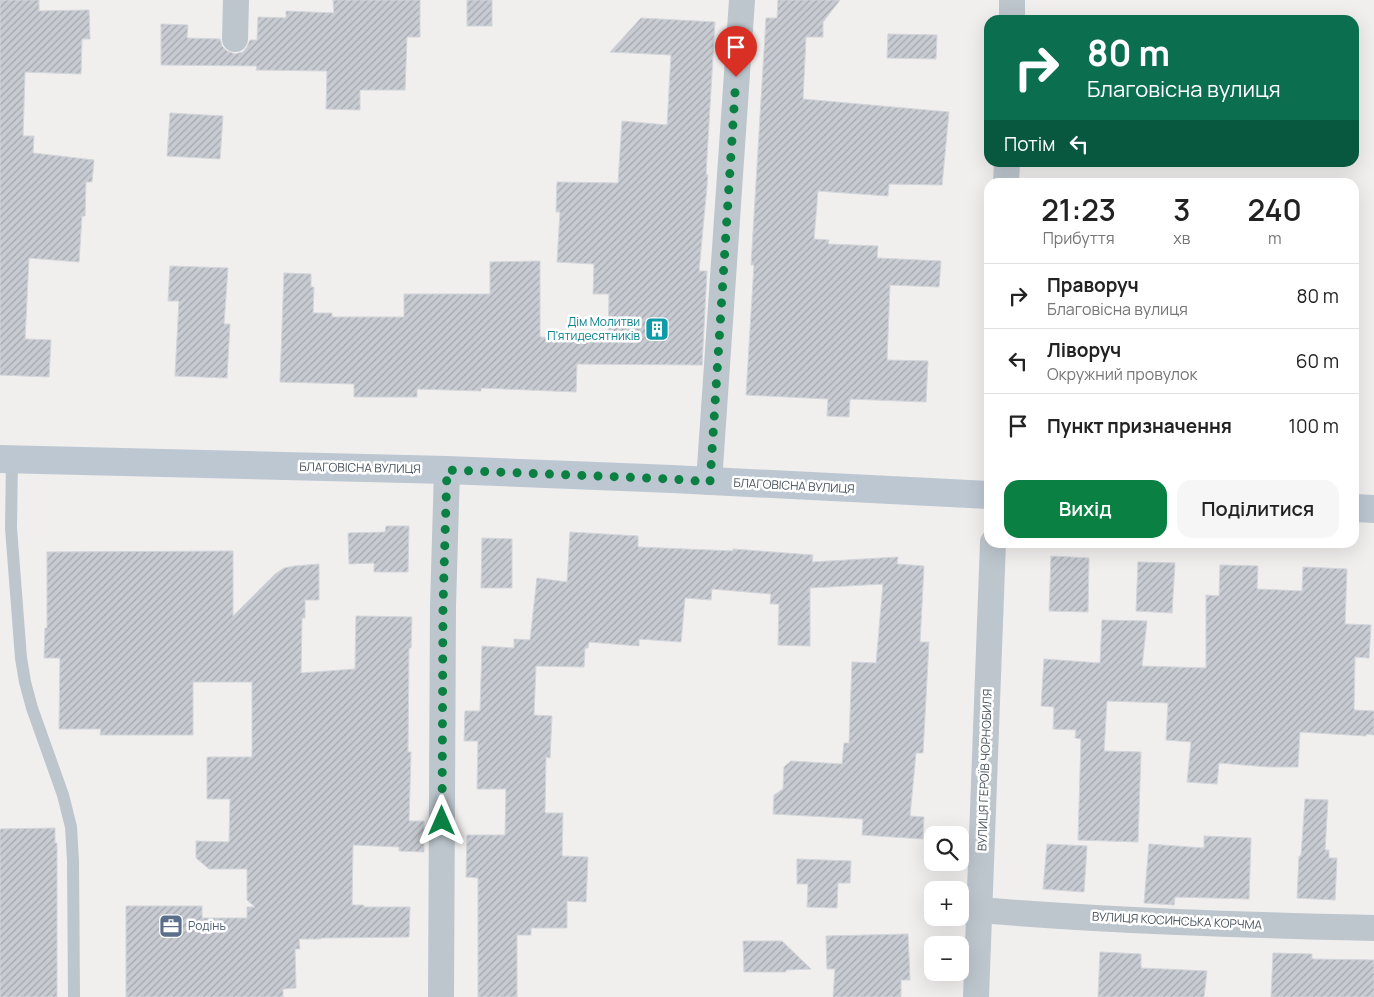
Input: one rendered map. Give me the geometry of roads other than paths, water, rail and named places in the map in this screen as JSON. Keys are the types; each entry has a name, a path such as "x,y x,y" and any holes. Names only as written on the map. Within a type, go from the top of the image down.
{"main road":[{"name":"БЛАГОВІСНА ВУЛИЦЯ","path":"6,459 447,470 984,495"},
{"path":"1359,508 1374,509"}],"street":[{"path":"235,39 236,0"},
{"path":"710,482 742,0"},
{"path":"1012,0 1012,15"},
{"path":"441,997 443,606 447,470"},
{"name":"ВУЛИЦЯ ГЕРОЇВ ЧОРНОБИЛЯ","path":"976,997 993,548"},
{"name":"ВУЛИЦЯ КОСИНСЬКА КОРЧМА","path":"980,910 1060,916 1278,926 1374,928"}],"lane":[{"path":"6,459 23,674 32,708 63,796 71,827 74,997"}],"place":[{"name":"Дім Молитви П'ятидесятників","path":"657,329"},
{"name":"Родінь","path":"171,926"}]}
